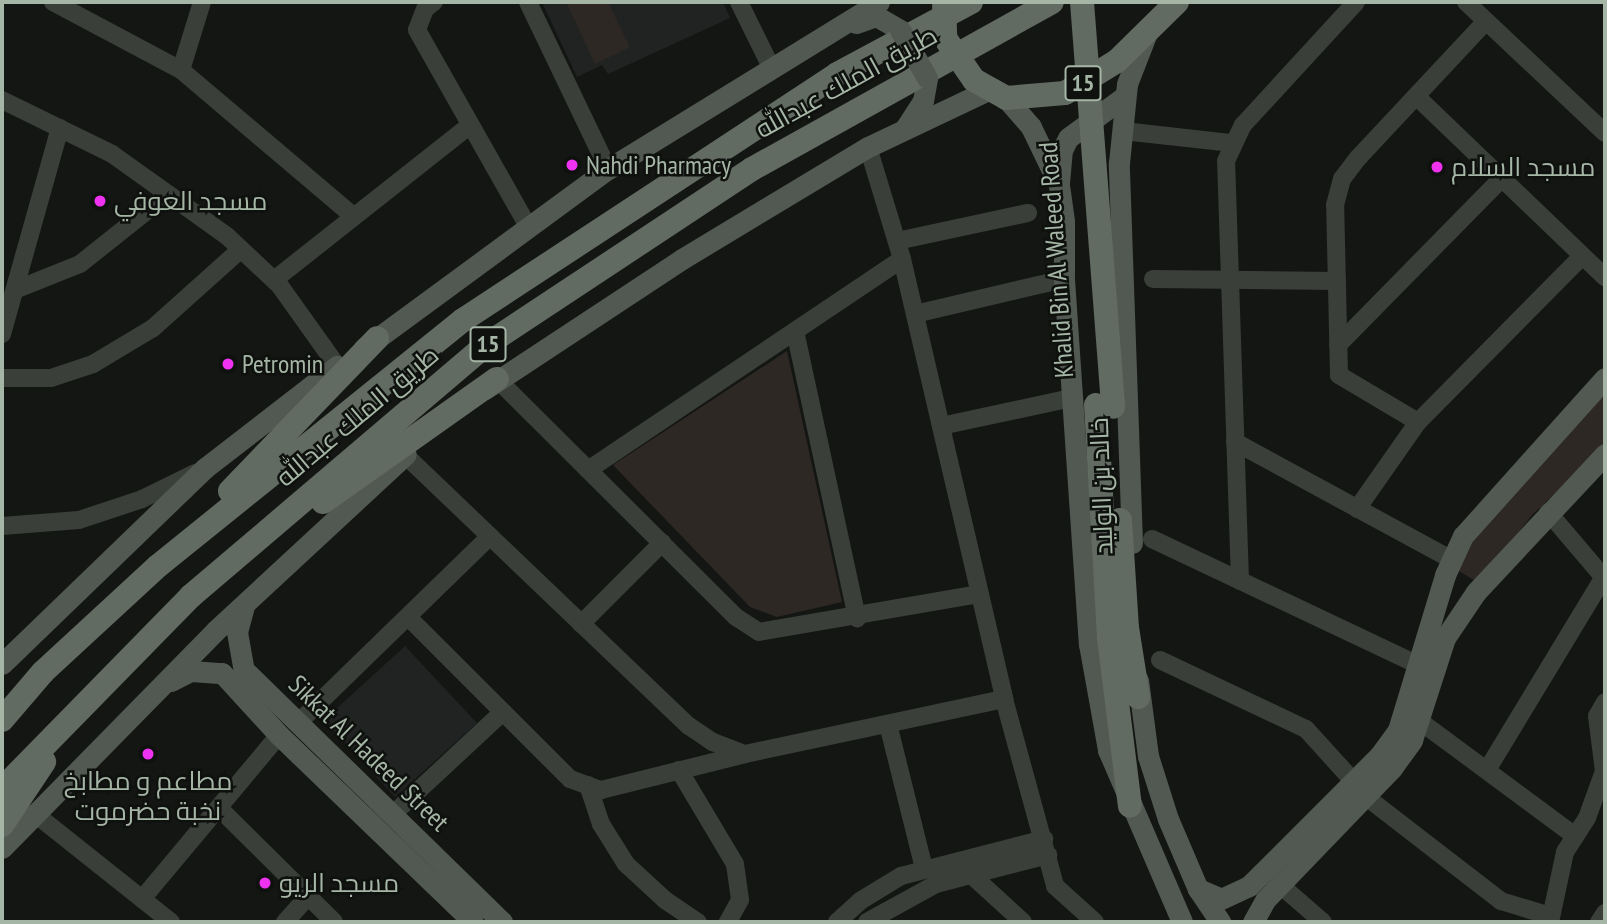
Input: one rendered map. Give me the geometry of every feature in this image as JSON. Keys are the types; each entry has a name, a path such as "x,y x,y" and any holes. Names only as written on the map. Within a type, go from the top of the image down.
{"highway":[{"name":"خالد بن الوليد","path":"944,2 944,38 990,89 1065,93 1117,61 1177,2"},
{"name":"طريق الملك عبدالله","path":"2,720 43,672 158,566 463,320 837,74 971,2"},
{"name":"طريق الملك عبدالله","path":"2,789 80,706 191,596 486,345 752,169 1052,2"},
{"name":"Khalid Bin Al Waleed Road","path":"1068,2 1127,628 1138,697"},
{"name":"Khalid Bin Al Waleed Road","path":"1082,2 1105,406 1109,638 1130,806"},
{"path":"158,566 377,338"},
{"path":"191,596 498,379"},
{"path":"2,707 43,672"},
{"path":"2,825 80,706"}],"main road":[{"path":"2,664 205,468 337,366 608,169 879,2"},
{"path":"831,30 876,16 900,30 927,78 920,109 902,131"},
{"name":"خالد بن الوليد","path":"1146,35 1125,96 1119,203 1138,697 1148,756 1198,889 1220,922"},
{"path":"2,848 157,689 244,606 405,456 498,379 868,147 990,89"},
{"name":"خالد بن الوليد","path":"990,89 1031,127 1059,185 1064,221 1064,279 1094,678 1108,750 1182,922"},
{"path":"1059,185 1062,150 1068,138 1125,96"},
{"path":"1198,889 1221,899 1234,897 1272,877 1359,789 1398,730 1416,664 1463,536 1504,486 1605,378"},
{"path":"1359,789 1392,768 1421,722 1431,676 1445,638 1476,592 1605,454"},
{"path":"238,677 237,632 244,606"},
{"name":"Sikkat Al Hadeed Street","path":"157,689 191,671 207,669 238,677 298,723 502,922"},
{"name":"Sikkat Al Hadeed Street","path":"238,677 279,735 473,922"},
{"path":"1253,922 1272,877"}],"street":[{"path":"53,2 181,70 353,216"},
{"path":"181,70 201,2"},
{"path":"434,2 425,9 417,30 528,226"},
{"path":"528,2 608,169"},
{"path":"739,2 771,67"},
{"path":"1240,581 1223,183 1232,143 1243,125 1356,2"},
{"path":"1466,2 1605,133"},
{"path":"1418,422 1339,374 1335,205 1342,179 1486,21"},
{"path":"1416,96 1605,277"},
{"path":"2,100 112,154 241,249 274,280 337,366"},
{"path":"274,280 469,126"},
{"path":"2,334 60,128"},
{"path":"1122,131 1232,143"},
{"path":"868,147 902,259 1004,699 1055,886 1095,922"},
{"path":"1338,345 1502,178"},
{"path":"15,290 80,264 168,194"},
{"path":"897,241 1028,213"},
{"path":"2,378 51,378 93,364 153,328 241,249"},
{"path":"1357,509 1418,422 1583,256"},
{"path":"588,470 902,259"},
{"path":"915,314 1064,279"},
{"path":"1153,279 1337,281"},
{"path":"795,331 857,618"},
{"path":"498,379 736,617 759,632 857,618 980,594"},
{"path":"941,426 1072,398"},
{"path":"1235,442 1452,560"},
{"path":"405,456 689,726 745,754"},
{"path":"2,526 79,520 142,499 205,468"},
{"path":"1487,771 1604,578 1548,512"},
{"path":"298,723 489,536"},
{"path":"1152,539 1416,664"},
{"path":"581,624 662,543"},
{"path":"408,617 570,779 601,789 745,754 1004,699"},
{"path":"1160,660 1306,729 1359,789 1501,901 1550,919 1554,888 1604,771 1603,713"},
{"path":"392,815 503,712"},
{"path":"1421,722 1575,836"},
{"path":"888,724 924,868"},
{"path":"142,899 279,735"},
{"path":"679,770 735,864 740,900 728,922"},
{"path":"589,785 601,824 626,864 665,900 698,922"},
{"path":"219,808 310,894 334,922"},
{"path":"34,813 171,922"},
{"path":"837,922 860,901 924,868 956,860 1046,847"},
{"path":"867,922 912,895 1046,847"},
{"path":"956,860 1023,922"},
{"path":"1272,877 1322,922"},
{"path":"285,922 310,894"},
{"path":"1599,922 1605,913"}],"shaded area":[{"path":"542,2 723,2 730,18 608,74 602,65 577,77"},
{"path":"566,2 608,2 630,47 595,64"},
{"path":"787,351 842,602 777,617 750,607 613,465"},
{"path":"1605,393 1605,447 1532,515 1479,583 1457,570 1476,536"},
{"path":"405,646 477,723 395,797 324,720"}],"place":[{"name":"Nahdi Pharmacy","path":"572,165"},
{"name":"مسجد السلام","path":"1437,167"},
{"name":"مسجد العوفي","path":"100,201"},
{"name":"Petromin","path":"228,364"},
{"name":"مطاعم و مطابخ نخبة حضرموت","path":"148,754"},
{"name":"مسجد الريو","path":"265,883"}]}
